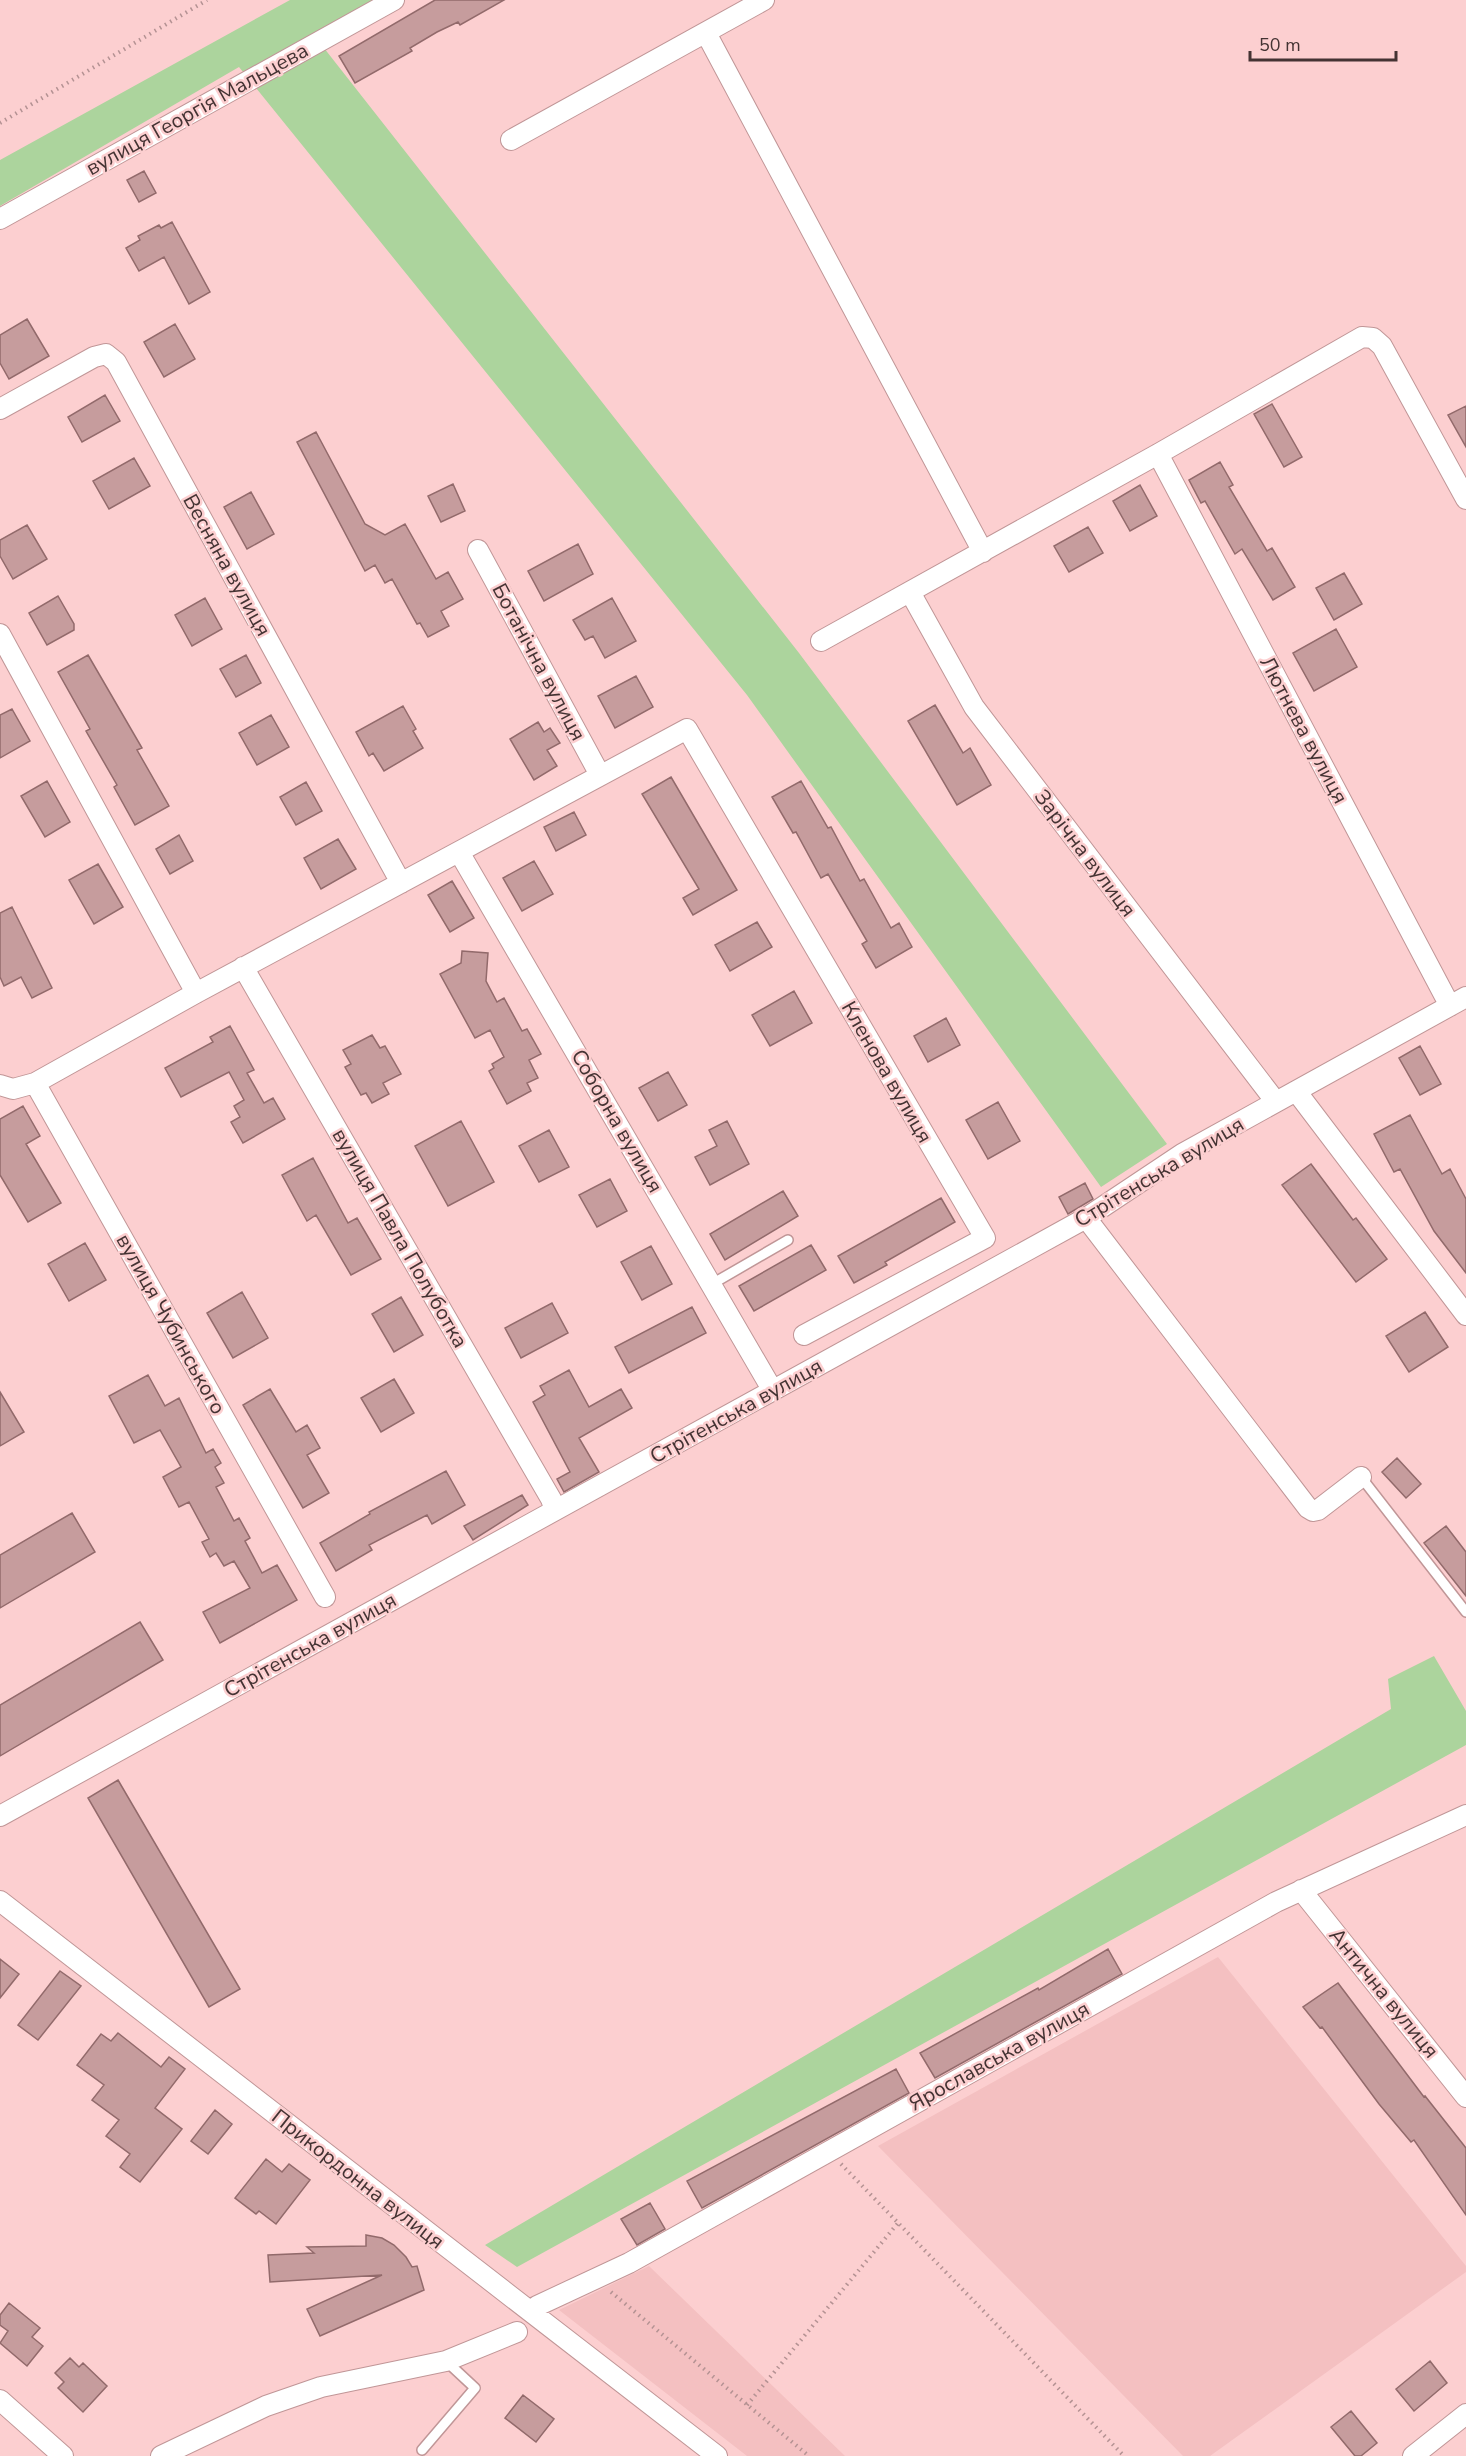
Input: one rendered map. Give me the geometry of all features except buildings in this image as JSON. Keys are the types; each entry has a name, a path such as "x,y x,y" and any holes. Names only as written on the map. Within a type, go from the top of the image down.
{"street":[{"name":"вулиця Георгія Мальцева","path":"0,219 394,0"},
{"path":"511,140 765,0"},
{"path":"706,33 983,552"},
{"path":"821,641 1158,454 1362,337 1373,338 1383,346 1466,499"},
{"name":"Весняна вулиця","path":"0,409 94,357 106,354 116,362 401,883"},
{"name":"Лютнева вулиця","path":"1158,454 1458,1002"},
{"name":"Ботанічна вулиця","path":"478,550 600,775"},
{"name":"Зарічна вулиця","path":"910,592 974,707 1276,1102"},
{"path":"0,634 196,993"},
{"name":"Кленова вулиця","path":"600,775 687,729 984,1238 804,1335"},
{"path":"0,1084 13,1089 35,1083 196,993 600,775"},
{"name":"Соборна вулиця","path":"459,852 773,1392"},
{"name":"вулиця Павла Полуботка","path":"243,968 545,1489 555,1510"},
{"name":"Стрітенська вулиця","path":"0,1816 1086,1218 1182,1154 1458,1002"},
{"name":"вулиця Чубинського","path":"35,1083 325,1597"},
{"path":"1296,1091 1466,1315"},
{"path":"1086,1218 1308,1508 1318,1510 1361,1477"},
{"name":"Ярославська вулиця","path":"537,2306 629,2263 1301,1890 1466,1815"},
{"name":"Антична вулиця","path":"1301,1890 1466,2097"},
{"name":"Прикордонна вулиця","path":"0,1901 717,2456"},
{"path":"161,2456 266,2406 321,2387 446,2361 517,2332"},
{"path":"0,2400 63,2456"},
{"path":"1413,2456 1466,2414"}],"lane":[{"path":"712,1284 788,1240"},
{"path":"1361,1477 1466,1612"},
{"path":"422,2450 475,2388 446,2361"}],"path":[{"path":"0,123 207,0"},
{"path":"828,2151 1124,2456"},
{"path":"747,2405 898,2223"},
{"path":"594,2278 809,2456"}],"shaded area":[{"path":"1218,1957 1466,2266 1466,2272 1210,2456 1183,2456 878,2146"},
{"path":"649,2266 845,2456 747,2456 559,2310"}],"green space":[{"path":"290,0 373,0 313,34 799,653 1167,1144 1101,1187 747,695 239,67 0,206 0,160"},
{"path":"1434,1656 1466,1711 1466,1745 517,2267 485,2245 1391,1709 1388,1679"}]}
